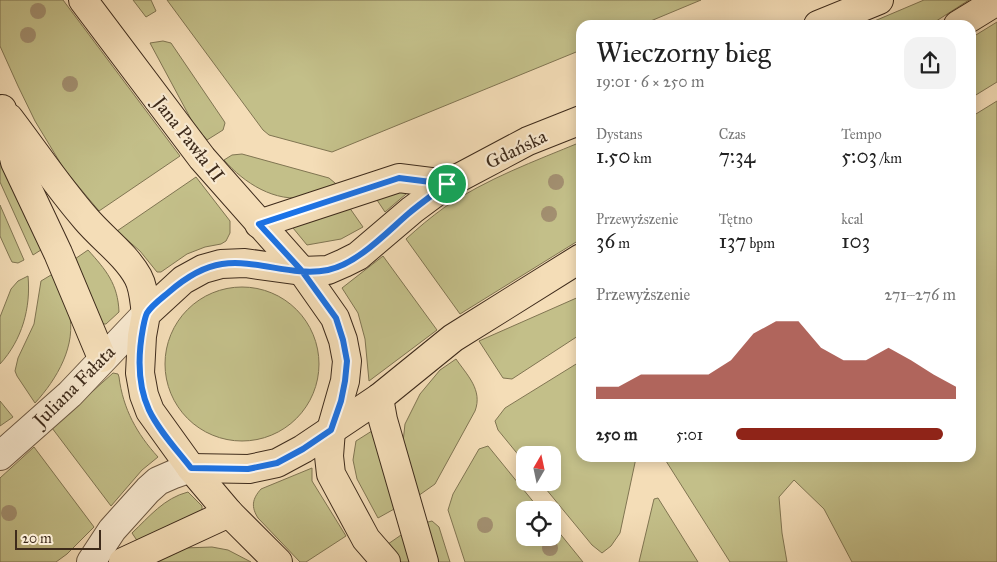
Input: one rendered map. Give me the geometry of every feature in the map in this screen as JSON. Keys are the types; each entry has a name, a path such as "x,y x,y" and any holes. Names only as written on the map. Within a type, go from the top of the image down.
{"main road":[{"name":"Jana Pawła II","path":"83,0 202,158 302,271 336,318 347,361 345,381 331,430 329,456 331,474 366,538 386,562"},
{"path":"830,20 880,0"},
{"path":"966,20 997,1"},
{"path":"1,106 76,208 137,276 143,289 146,314 140,355 140,373 144,395 150,411 191,468 229,513 278,562"},
{"path":"1,106 15,162 58,253 102,358"},
{"name":"Gdańska","path":"146,314 183,280 203,269 221,264 245,262 302,271 328,270 358,256 412,210 447,184 528,142 576,122"},
{"path":"259,224 399,178 447,184"},
{"path":"191,468 248,469 277,463 303,449 379,398 453,338 576,261"},
{"path":"379,398 403,494 424,562"},
{"path":"123,562 229,513"}],"street":[{"name":"Juliana Fałata","path":"0,456 70,394 102,358 146,314"},
{"path":"91,562 112,530 148,490 158,481 191,468"}],"shaded area":[{"path":"0,0 63,0 180,156 99,211 64,169 35,121 18,86 0,46"},
{"path":"133,0 151,0 156,11 146,17"},
{"path":"167,0 701,0 653,20 576,20 576,52 332,152 269,135 263,130"},
{"path":"924,0 969,0 938,20 877,20"},
{"path":"997,22 997,82 976,95 976,35"},
{"path":"163,41 171,43 225,123 223,130 207,140 193,123 150,43"},
{"path":"997,101 997,562 852,562 824,509 794,480 779,497 787,562 730,562 667,462 976,462 976,114"},
{"path":"576,144 576,242 460,314 406,239 445,207 511,171"},
{"path":"0,154 44,248 33,255 0,182"},
{"path":"242,154 329,178 341,188 295,198 272,194 241,176 224,160 232,155"},
{"path":"196,177 230,221 230,233 226,241 221,244 205,247 187,254 161,272 157,272 140,251 117,231"},
{"path":"413,188 385,212 375,197"},
{"path":"0,205 24,260 18,263 12,262 0,236"},
{"path":"349,207 363,227 341,239 307,245 293,228 297,223"},
{"path":"88,250 110,278 116,293 119,312 106,324 103,324 72,261"},
{"path":"383,256 437,330 369,381 365,339 358,313 342,288"},
{"path":"56,272 69,312 71,324 70,337 68,349 58,372 35,403 15,371 18,358 34,324 41,281"},
{"path":"28,276 28,300 23,323 14,345 0,364 0,317 11,289 18,281"},
{"path":"242,287 271,293 285,300 296,310 306,321 313,335 319,364 313,393 306,407 296,418 285,428 271,435 242,441 213,435 199,428 188,418 178,407 171,393 165,364 171,335 178,321 188,310 199,300 213,293"},
{"path":"576,298 576,337 512,379 503,378 479,341"},
{"path":"456,359 473,383 477,396 475,411 435,484 418,496 402,451 405,424 420,394 440,370"},
{"path":"576,364 576,462 635,462 620,533 611,546 602,553 592,545 561,507 561,501 556,501 548,491 561,491 561,446 516,446 516,452 498,430 495,421 505,408"},
{"path":"113,373 118,374 124,400 137,430 158,457 142,470 111,506 52,428"},
{"path":"0,401 13,417 0,426"},
{"path":"375,429 396,508 378,518 357,479 353,460 356,441"},
{"path":"488,446 516,480 516,491 525,491 533,501 516,501 516,546 561,546 561,535 583,562 465,562 448,510 453,494 479,449"},
{"path":"34,447 94,527 67,554 56,562 0,562 0,478"},
{"path":"312,468 312,481 346,536 306,562 300,562 258,518 253,503 261,489"},
{"path":"188,492 202,506 202,512 140,545 132,533 164,503"},
{"path":"658,498 698,562 639,562 654,499"},
{"path":"432,521 439,527 450,562 436,562 424,523"},
{"path":"404,533 413,562 401,562 388,544"},
{"path":"212,547 228,550 251,562 155,562 184,548"}],"route":[{"path":"447,184 399,178 259,224 302,271 336,318 347,361 341,401 331,430 303,449 277,463 248,469 191,468 150,411 144,395 140,373 140,355 146,314 183,280 203,269 221,264 245,262 302,271 328,270 358,256 412,210 447,184"}]}
